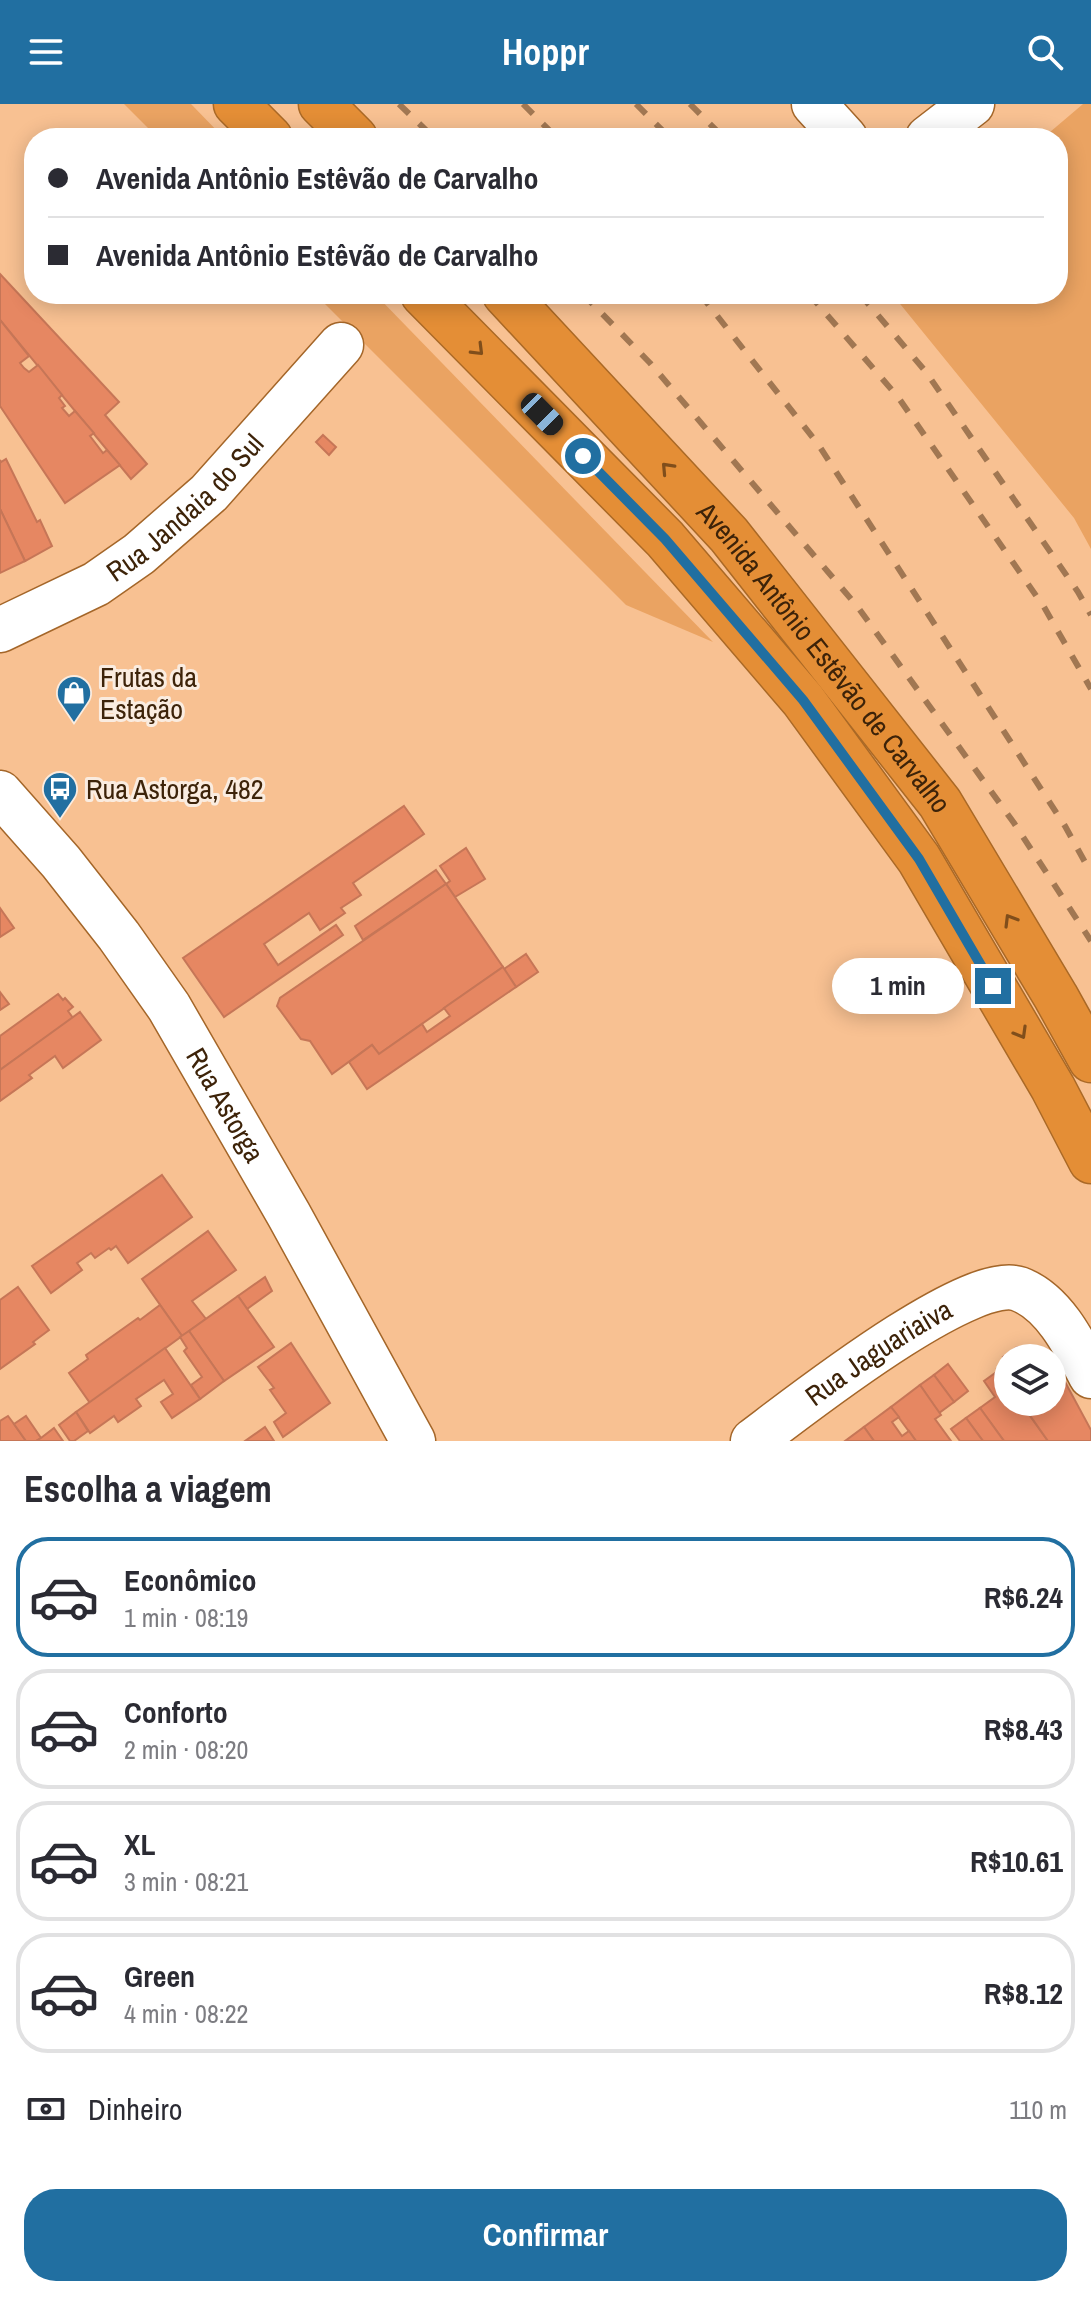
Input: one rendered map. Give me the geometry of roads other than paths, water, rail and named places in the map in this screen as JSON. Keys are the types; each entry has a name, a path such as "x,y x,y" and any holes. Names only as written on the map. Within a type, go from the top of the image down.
{"highway":[{"path":"236,104 260,128"},
{"path":"321,104 345,128"},
{"name":"Avenida Antônio Estêvão de Carvalho","path":"433,304 665,539 803,700 919,859 1053,1088 1091,1161"},
{"name":"Avenida Antônio Estêvão de Carvalho","path":"514,304 729,535 940,803 1091,1060"}],"street":[{"path":"814,104 836,128"},
{"path":"941,128 972,104"},
{"name":"Rua Jandaia do Sul","path":"0,630 96,584 139,554 209,493 341,345"},
{"name":"Rua Astorga","path":"0,793 61,862 169,1007 289,1215 413,1441"},
{"name":"Rua Jaguariaiva","path":"753,1441 875,1352 979,1293 1016,1287 1035,1298 1057,1320 1091,1376"}],"railway":[{"path":"399,104 424,128"},
{"path":"523,104 547,128"},
{"path":"636,104 660,128"},
{"path":"690,104 714,128"},
{"path":"593,304 650,363 857,606 1014,823 1091,941"},
{"path":"708,304 818,444 1065,826 1091,873"},
{"path":"818,304 898,397 1044,607 1091,689"},
{"path":"868,304 926,372 1091,615"}],"place":[{"name":"Frutas da Estação","path":"74,724"},
{"name":"Rua Astorga, 482","path":"60,820"}]}
